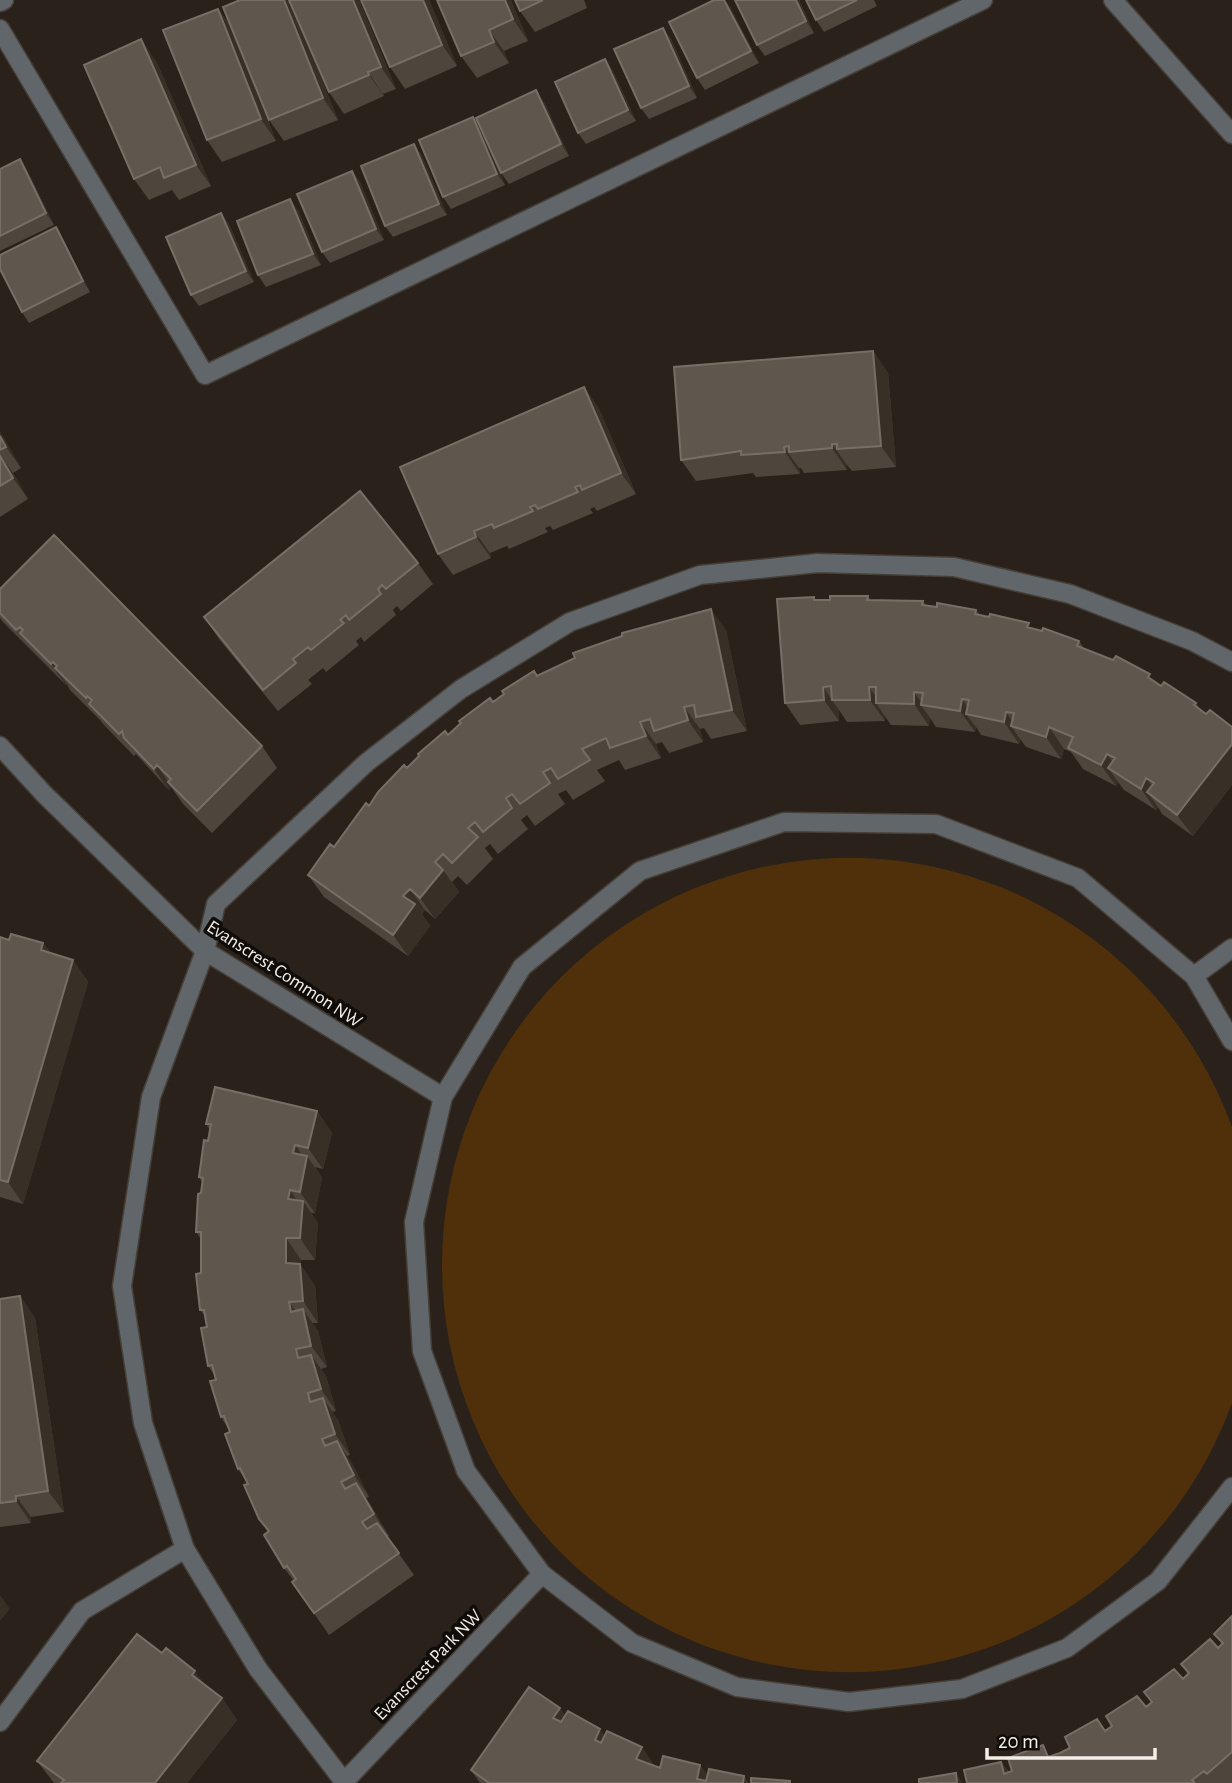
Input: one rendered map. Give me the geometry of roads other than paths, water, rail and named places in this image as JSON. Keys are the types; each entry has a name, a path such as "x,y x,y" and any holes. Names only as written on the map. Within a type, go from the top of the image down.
{"street":[{"path":"0,29 205,374 983,0"},
{"path":"1114,0 1232,134"},
{"path":"344,1783 258,1669 185,1549 143,1423 122,1286 151,1097 205,951 216,904 366,763 461,689 570,622 700,575 818,563 954,567 1070,594 1192,641 1232,662"},
{"name":"Evanscrest Common NW","path":"0,746 44,794 205,951 443,1097"},
{"path":"1231,1491 1158,1581 1067,1648 962,1689 937,1692 849,1702 737,1687 632,1643 542,1574 466,1471 422,1351 414,1222 443,1097 522,967 640,872 785,822 936,824 1078,878 1194,976 1232,1041"},
{"path":"1194,976 1232,948"},
{"path":"0,1721 82,1611 185,1549"},
{"name":"Evanscrest Park NW","path":"344,1783 542,1574"}]}
